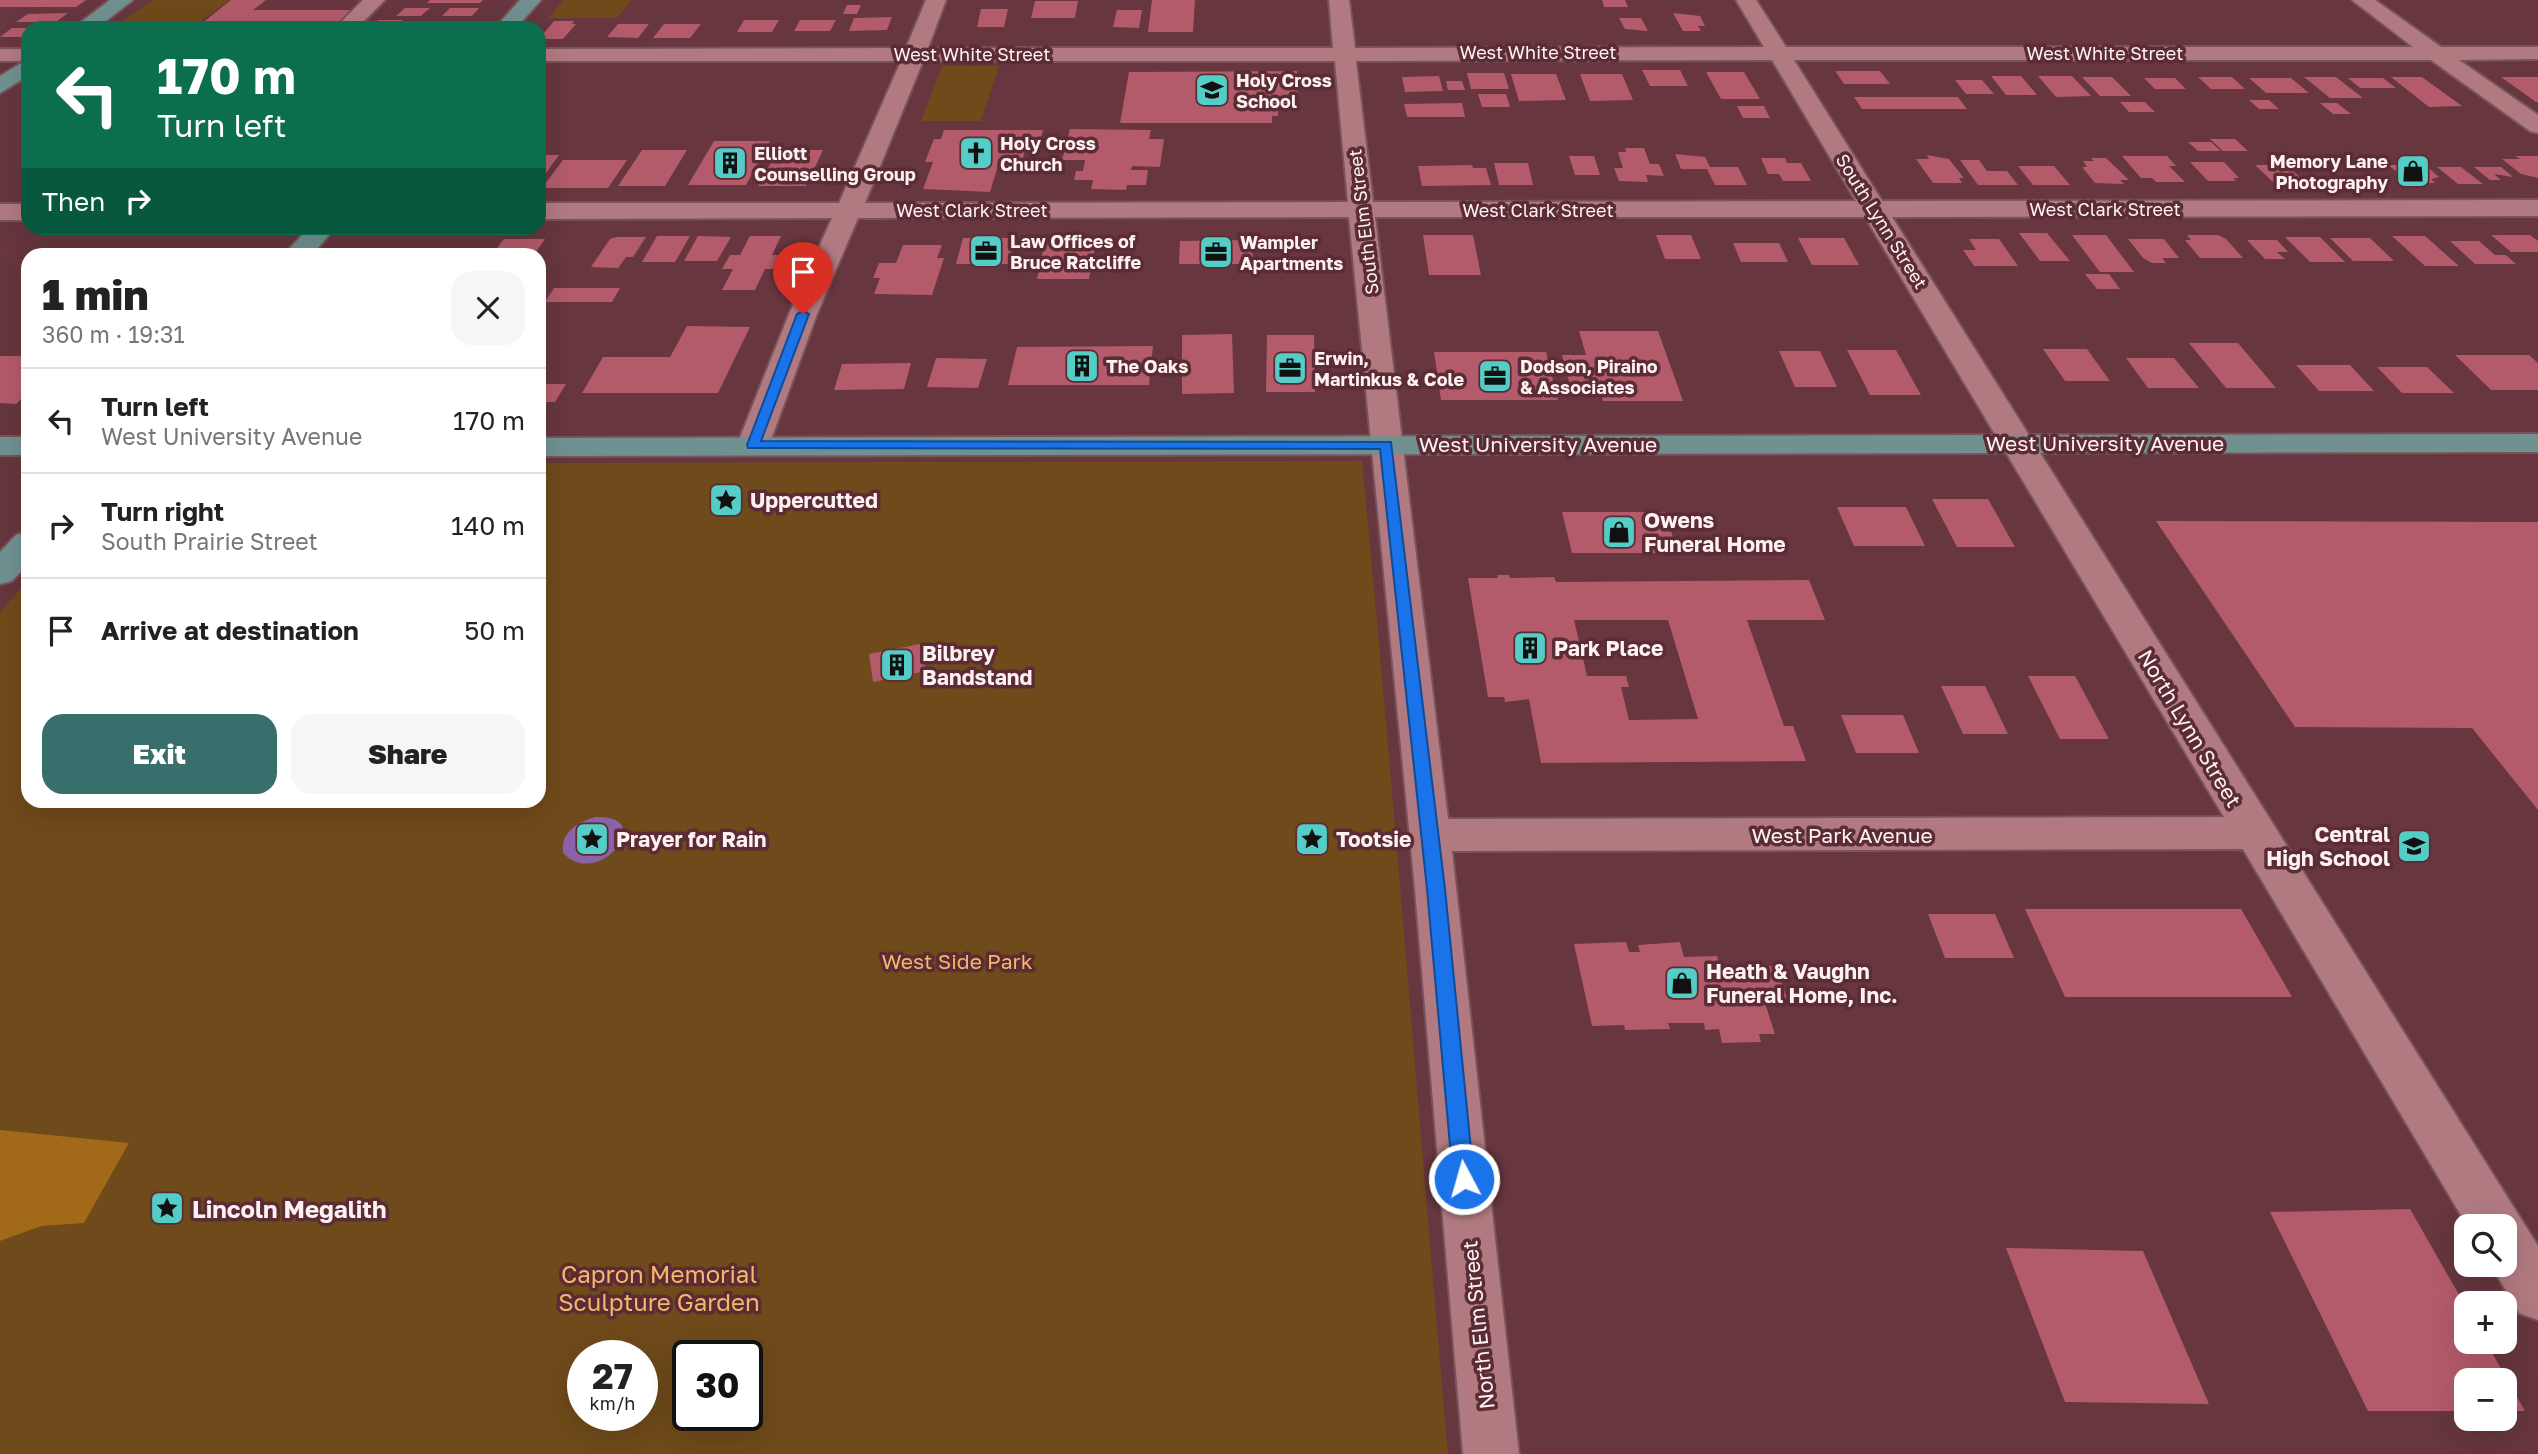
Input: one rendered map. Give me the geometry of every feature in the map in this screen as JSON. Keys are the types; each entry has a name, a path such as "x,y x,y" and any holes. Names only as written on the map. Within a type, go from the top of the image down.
{"main road":[{"path":"93,21 123,0"},
{"path":"512,21 531,0"},
{"path":"0,86 21,71"},
{"path":"303,248 316,235"},
{"name":"West University Avenue","path":"546,447 2538,443"},
{"path":"0,446 21,446"},
{"path":"0,573 21,550"}],"street":[{"path":"352,21 375,0"},
{"path":"753,445 803,314 936,0"},
{"name":"South Elm Street","path":"1339,0 1387,445"},
{"name":"South Lynn Street","path":"1746,0 2017,443"},
{"path":"2362,0 2538,126"},
{"name":"West White Street","path":"546,55 2538,53"},
{"path":"0,55 21,55"},
{"name":"West Clark Street","path":"546,211 2538,208"},
{"path":"0,212 21,212"},
{"name":"North Lynn Street","path":"2017,443 2489,1214"},
{"name":"North Elm Street","path":"1387,445 1430,835 1491,1454"},
{"name":"West Park Avenue","path":"1430,835 2254,833"},
{"path":"2517,1260 2538,1294"}],"green space":[{"path":"153,0 229,0 202,21 123,21"},
{"path":"564,0 632,0 617,18 548,18"},
{"path":"942,66 999,66 981,121 921,121"},
{"name":"West Side Park","path":"1362,461 1448,1454 0,1454 0,612 21,588 21,808 546,808 546,463"}],"shaded area":[{"path":"595,817 614,819 622,827 623,837 606,858 592,863 577,862 563,853 564,839 577,825"},
{"path":"0,1130 129,1143 84,1223 41,1226 0,1241"}],"building":[{"path":"0,0 86,0 76,7 0,7"},
{"path":"231,0 266,0 253,10 353,10 341,21 205,21"},
{"path":"430,0 483,0 480,3 427,3"},
{"path":"1152,0 1195,0 1193,32 1148,32"},
{"path":"1602,0 1625,0 1628,7 1604,7"},
{"path":"1035,1 1078,1 1075,18 1031,18"},
{"path":"847,5 861,5 857,14 843,14"},
{"path":"405,8 430,8 421,16 396,16"},
{"path":"450,8 479,8 472,16 442,16"},
{"path":"981,9 1008,9 1004,27 977,27"},
{"path":"1117,10 1142,10 1139,28 1113,27"},
{"path":"68,13 57,21 16,22 28,14"},
{"path":"1673,13 1700,16 1705,26 1698,26 1701,31 1683,31"},
{"path":"892,17 887,30 849,31 854,18"},
{"path":"1619,18 1641,18 1648,31 1625,29"},
{"path":"744,20 779,20 772,32 737,32"},
{"path":"800,20 836,20 830,31 794,31"},
{"path":"554,21 574,21 572,24 576,24 563,39 546,39 546,31"},
{"path":"618,24 649,24 638,38 607,37"},
{"path":"664,24 701,24 690,38 653,38"},
{"path":"12,28 21,28 21,37 0,37"},
{"path":"1642,70 1680,70 1688,86 1650,86"},
{"name":"Holy Cross School","path":"1297,71 1298,109 1278,109 1278,116 1272,116 1272,123 1120,123 1129,72"},
{"path":"1835,71 1880,71 1890,84 1844,84"},
{"path":"1706,72 1744,72 1760,99 1721,99"},
{"path":"1467,73 1504,73 1509,89 1471,89"},
{"path":"1511,74 1556,74 1566,100 1519,101"},
{"path":"1580,74 1622,74 1633,100 1590,101"},
{"path":"1439,76 1443,91 1405,92 1402,77"},
{"path":"1991,76 2021,76 2037,95 2006,95"},
{"path":"2038,76 2072,76 2091,96 2056,97"},
{"path":"2082,77 2112,77 2131,96 2100,96"},
{"path":"2198,77 2232,77 2245,89 2211,89"},
{"path":"2304,77 2336,77 2363,98 2330,98"},
{"path":"2391,77 2422,77 2462,106 2429,107"},
{"path":"2501,77 2538,77 2538,102 2536,102"},
{"path":"2144,78 2175,78 2186,89 2155,89"},
{"path":"2249,78 2291,78 2309,93 2266,93"},
{"path":"2348,78 2383,78 2396,88 2360,88"},
{"path":"1955,80 1982,80 1994,94 1966,94"},
{"path":"1446,81 1462,81 1465,90 1448,90"},
{"path":"1478,94 1506,94 1510,107 1482,107"},
{"path":"1854,97 1958,97 1967,109 1862,109"},
{"path":"2249,100 2269,100 2279,109 2259,109"},
{"path":"2120,102 2145,102 2155,112 2129,112"},
{"path":"1462,103 1465,117 1407,117 1404,104"},
{"path":"2320,103 2337,103 2351,114 2333,114"},
{"path":"1737,106 1764,106 1770,118 1743,118"},
{"path":"1070,129 1151,130 1149,139 1164,139 1160,167 1132,166 1131,170 1148,170 1146,185 1127,185 1126,190 1091,189 1093,180 1074,180 1076,171 1083,171 1085,160 1062,160"},
{"name":"Holy Cross Church","path":"944,130 1043,130 1039,145 1026,145 1022,162 999,162 990,192 923,189 933,162 925,162 934,139 941,139"},
{"path":"2210,139 2235,139 2248,151 2223,151"},
{"name":"Elliott Counselling Group","path":"714,141 770,141 746,185 688,185"},
{"path":"2188,142 2211,142 2221,151 2198,151"},
{"path":"1625,148 1644,148 1650,164 1659,164 1664,176 1646,175 1648,182 1619,181 1614,168 1623,168 1618,152 1626,152"},
{"path":"642,150 687,150 665,186 618,186"},
{"path":"778,150 823,150 806,186 758,186"},
{"path":"1675,154 1705,157 1710,167 1738,167 1747,185 1715,185 1707,169 1681,169"},
{"path":"546,155 559,155 546,173"},
{"path":"1927,155 1949,159 1964,178 1959,178 1962,183 1933,183 1916,159 1929,159"},
{"path":"1569,156 1594,156 1600,175 1575,175"},
{"path":"2122,156 2167,156 2176,166 2169,166 2185,182 2156,182 2152,178 2141,178"},
{"path":"2515,156 2538,156 2538,178 2521,174 2502,159 2520,159"},
{"path":"1761,158 1785,158 1787,163 1801,163 1811,181 1783,181 1779,174 1768,174"},
{"path":"2091,158 2106,158 2129,180 2120,180 2124,184 2095,183 2082,167 2087,167 2083,161 2094,161"},
{"path":"563,160 627,160 608,188 546,188 546,183"},
{"path":"1960,160 1979,160 1987,171 2007,171 2018,185 1978,185"},
{"path":"2190,162 2224,162 2239,178 2233,178 2236,181 2208,181"},
{"path":"1494,163 1528,163 1533,185 1499,185"},
{"path":"1472,165 1473,168 1486,168 1491,185 1422,186 1418,166"},
{"path":"2255,165 2286,165 2302,179 2274,183"},
{"name":"Memory Lane Photography","path":"2388,165 2425,165 2439,177 2431,179 2435,183 2411,183"},
{"path":"2018,166 2054,166 2070,185 2033,185"},
{"path":"2437,167 2461,167 2483,184 2458,184"},
{"path":"2474,167 2501,167 2513,177 2494,174 2501,180 2490,180"},
{"path":"2019,233 2047,233 2070,261 2040,261"},
{"path":"1423,235 1473,235 1481,275 1429,275"},
{"path":"1656,235 1691,235 1701,259 1665,259"},
{"path":"2072,235 2106,235 2134,272 2100,272"},
{"path":"2187,235 2218,235 2226,239 2243,258 2200,258 2185,240 2191,240"},
{"path":"2491,235 2530,235 2538,241 2538,252 2511,252"},
{"path":"657,236 690,236 675,262 642,262"},
{"path":"698,236 731,237 717,261 684,261"},
{"path":"750,236 781,236 772,255 782,255 776,269 765,269 755,290 722,290 733,269 722,269 730,255 740,255"},
{"path":"2392,236 2425,236 2459,266 2425,266"},
{"path":"646,237 633,257 626,257 618,268 591,267 610,239"},
{"path":"1046,237 1097,237 1089,279 1037,279"},
{"path":"2285,237 2320,237 2345,262 2310,262"},
{"name":"Law Offices of Bruce Ratcliffe","path":"963,238 1015,238 1009,264 956,264"},
{"path":"1798,238 1844,238 1859,265 1812,265"},
{"path":"2330,238 2370,238 2394,261 2353,261"},
{"path":"504,239 545,239 539,248 497,248"},
{"path":"1969,239 1999,239 2018,266 1974,266 1963,250 1976,250"},
{"path":"2128,239 2164,239 2179,258 2162,258 2166,263 2152,263 2143,258"},
{"name":"Wampler Apartments","path":"1252,240 1253,264 1179,264 1180,241"},
{"path":"2247,240 2277,240 2288,252 2277,252 2285,259 2265,259"},
{"path":"2450,241 2479,241 2495,255 2506,255 2516,264 2475,264"},
{"path":"1733,243 1779,243 1788,262 1741,262"},
{"path":"903,245 942,245 937,258 944,258 932,295 874,294 880,278 873,278 879,263 896,263"},
{"path":"2085,274 2109,274 2120,289 2097,289"},
{"path":"554,288 620,288 612,302 546,300"},
{"path":"687,326 750,327 718,393 582,393 603,357 670,357"},
{"path":"1579,331 1658,331 1683,401 1603,401 1598,382 1569,382 1562,355 1586,355"},
{"path":"1232,334 1234,393 1182,394 1182,335"},
{"path":"1267,335 1314,335 1315,392 1266,392"},
{"path":"2189,343 2238,343 2276,388 2226,388"},
{"name":"The Oaks","path":"1153,346 1149,385 1008,385 1017,347"},
{"path":"2043,349 2087,349 2110,381 2065,381"},
{"path":"1847,350 1896,350 1921,395 1870,395"},
{"path":"1779,351 1820,351 1837,387 1795,387"},
{"name":"Dodson, Piraino & Associates","path":"1434,352 1546,352 1558,400 1441,400"},
{"path":"2455,355 2529,355 2538,363 2538,390 2491,390"},
{"path":"0,356 21,356 21,399 16,404 0,403"},
{"path":"936,358 987,359 978,388 927,387"},
{"path":"2126,358 2174,358 2199,388 2148,388"},
{"path":"911,363 904,389 834,390 842,364"},
{"path":"2296,365 2350,365 2374,391 2319,391"},
{"path":"2377,367 2427,367 2454,393 2402,393"},
{"path":"546,384 566,384 555,402 546,402"},
{"path":"1932,499 1988,499 2015,547 1957,547"},
{"path":"1837,507 1906,507 1925,546 1854,546"},
{"name":"Owens Funeral Home","path":"1562,512 1665,512 1678,553 1572,553"},
{"path":"2156,521 2538,522 2538,810 2472,728 2295,727"},
{"name":"Park Place","path":"1497,575 1509,575 1510,578 1554,577 1556,582 1809,580 1825,620 1747,620 1784,726 1793,726 1806,761 1541,763 1529,699 1505,702 1504,697 1488,697 1468,578 1498,578","holes":["1574,620 1668,620 1698,719 1629,720 1621,687 1629,687 1626,676 1587,676"]},
{"name":"Bilbrey Bandstand","path":"920,644 926,671 873,682 869,654"},
{"path":"2028,676 2075,676 2109,739 2060,739"},
{"path":"1941,686 1985,686 2008,734 1963,734"},
{"path":"1841,715 1903,715 1919,753 1856,753"},
{"path":"2025,909 2241,909 2292,997 2065,997"},
{"path":"1928,914 1995,914 2014,958 1945,958"},
{"name":"Heath & Vaughn Funeral Home, Inc.","path":"1626,942 1629,952 1640,952 1638,945 1680,942 1684,957 1717,956 1720,967 1776,966 1787,999 1764,1000 1775,1034 1759,1034 1761,1042 1722,1043 1719,1029 1705,1030 1704,1023 1668,1023 1670,1029 1625,1030 1624,1025 1592,1026 1574,944"},
{"path":"2410,1209 2457,1291 2454,1291 2454,1354 2493,1354 2501,1368 2454,1368 2454,1411 2368,1411 2270,1212"},
{"path":"2006,1248 2143,1251 2209,1404 2065,1402"},
{"path":"2517,1397 2525,1411 2517,1411"}],"place":[{"name":"Holy Cross School","path":"1212,90"},
{"name":"Holy Cross Church","path":"976,153"},
{"name":"Elliott Counselling Group","path":"730,163"},
{"name":"Memory Lane Photography","path":"2413,171"},
{"name":"Law Offices of Bruce Ratcliffe","path":"986,251"},
{"name":"Wampler Apartments","path":"1216,252"},
{"name":"The Oaks","path":"1082,366"},
{"name":"Erwin, Martinkus & Cole","path":"1290,368"},
{"name":"Dodson, Piraino & Associates","path":"1495,376"},
{"name":"Uppercutted","path":"726,500"},
{"name":"Owens Funeral Home","path":"1619,532"},
{"name":"Park Place","path":"1530,648"},
{"name":"Bilbrey Bandstand","path":"897,665"},
{"name":"Prayer for Rain","path":"592,839"},
{"name":"Tootsie","path":"1312,839"},
{"name":"Central High School","path":"2414,846"},
{"name":"Heath & Vaughn Funeral Home, Inc.","path":"1682,983"},
{"name":"Lincoln Megalith","path":"167,1208"}],"route":[{"path":"803,314 753,445 1387,445 1436,889 1464,1179"}],"park label":[{"name":"Capron Memorial Sculpture Garden","path":"659,1287"}]}
